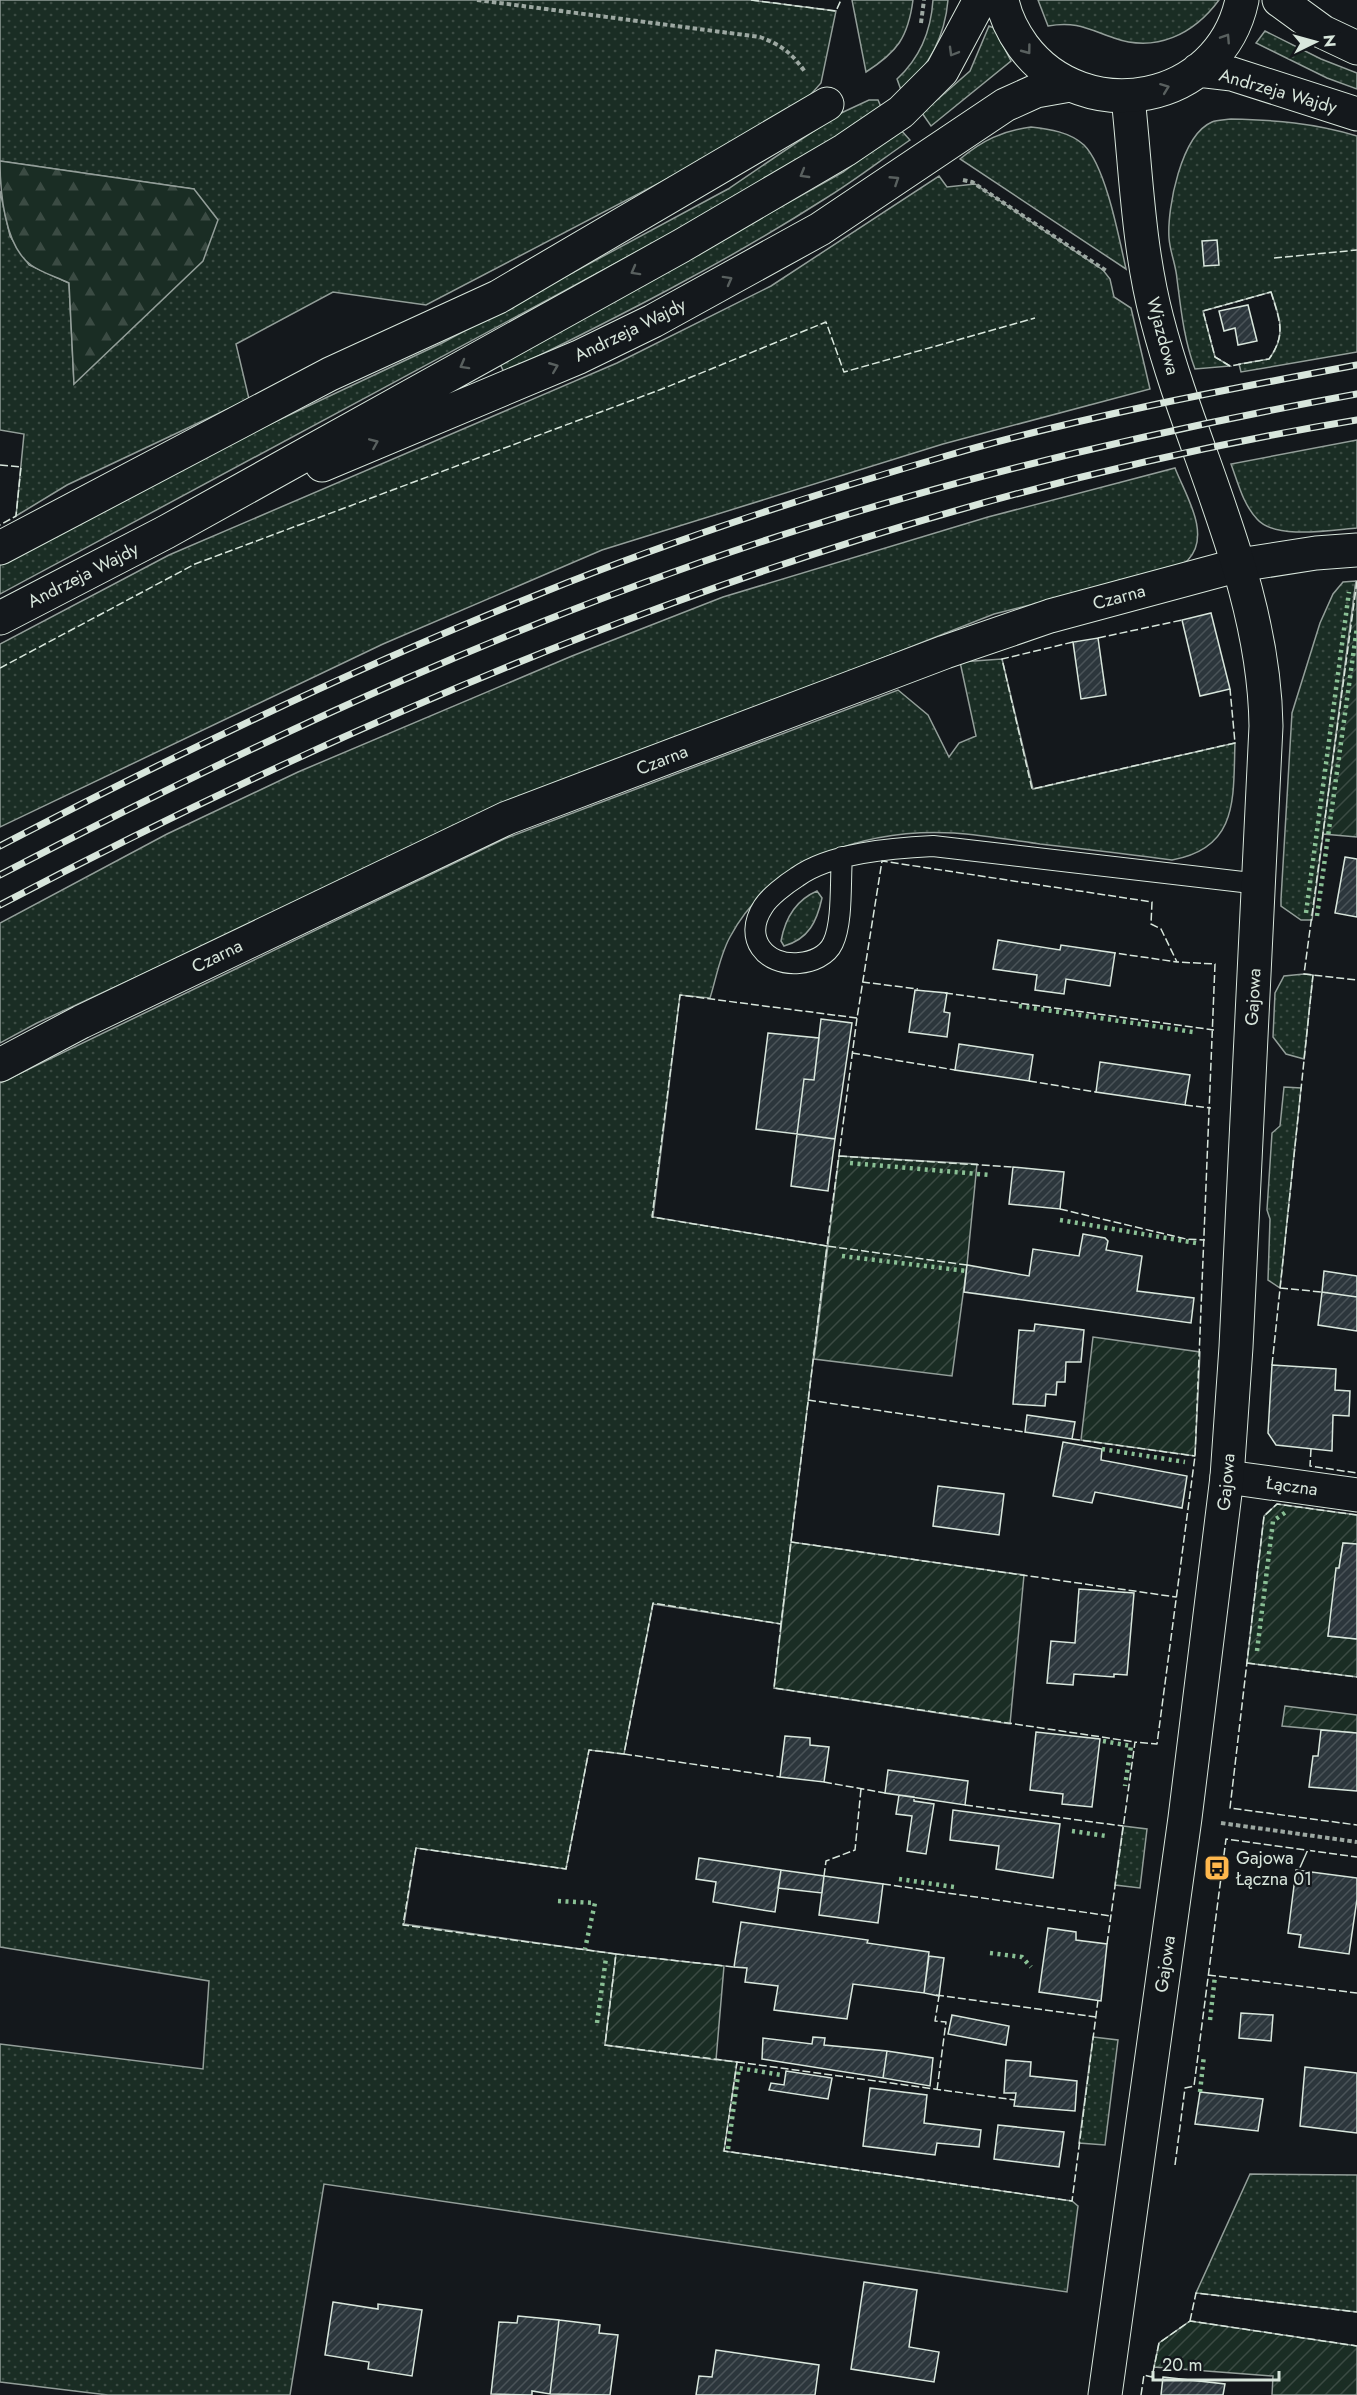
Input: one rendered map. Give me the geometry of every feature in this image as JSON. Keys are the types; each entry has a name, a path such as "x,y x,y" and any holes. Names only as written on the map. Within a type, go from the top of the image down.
{"street":[{"name":"Andrzeja Wajdy","path":"0,618 166,532 681,246 845,150 901,112 942,71 980,0"},
{"name":"Andrzeja Wajdy","path":"1002,0 1016,36 1033,59 1071,85 1105,95 1128,97 1154,92 1180,82 1198,70 1216,53 1229,34 1242,0"},
{"path":"1280,0 1323,32 1357,48"},
{"name":"Andrzeja Wajdy","path":"1198,70 1232,74 1357,114"},
{"name":"Andrzeja Wajdy","path":"166,532 579,357 653,321 820,229 936,154 1005,105 1036,91 1071,85"},
{"name":"Wjazdowa","path":"1128,97 1147,267 1157,319 1181,399 1239,564"},
{"path":"0,548 330,374 498,297 826,104"},
{"name":"Czarna","path":"0,1065 81,1022 507,818 945,652 1050,616 1239,564 1316,552 1357,550"},
{"name":"Gajowa","path":"1105,2395 1185,1818 1227,1477 1260,884 1266,696 1262,658 1239,564"},
{"name":"Łączna","path":"1227,1477 1357,1495"}],"lane":[{"path":"842,858 837,926 833,944 823,955 806,962 789,963 771,960 760,949 757,935 756,926 763,907 798,876 842,858 890,848 933,846 1260,884"}],"path":[{"path":"477,0 760,37 779,44 793,54 826,104"},
{"path":"936,154 951,177 972,182 1116,277"},
{"path":"1185,1818 1357,1842"}],"green space":[{"path":"0,0 751,0 836,11 821,83 795,112 426,305 333,292 236,344 249,399 67,485 16,516 24,434 0,430 0,191 10,236 29,265 69,283 74,383 194,189 0,161"},
{"path":"852,0 913,0 908,24 899,43 886,58 866,72"},
{"path":"933,0 948,0 939,38 920,72 901,90 897,79 912,62 923,43 930,22"},
{"path":"1038,0 1219,0 1209,12 1186,31 1159,42 1145,43 1114,38 1074,25 1048,26"},
{"path":"989,26 994,28 1011,61 931,126 922,113 970,71"},
{"path":"1265,31 1321,59 1357,73 1357,89 1327,78 1256,43"},
{"path":"869,100 878,100 881,107 765,183 0,594 0,563 232,442 442,343 728,189 839,114"},
{"path":"1231,119 1294,123 1357,136 1357,352 1241,372 1239,364 1269,359 1278,342 1279,318 1271,292 1203,311 1215,357 1230,366 1195,369 1186,336 1170,243 1171,209 1178,174 1192,141 1201,129 1212,122"},
{"path":"1031,127 1066,134 1084,145 1092,155 1111,204 1126,269 960,159 993,137"},
{"path":"900,129 910,140 845,186 785,224 669,290 504,372 500,364 843,172"},
{"path":"0,161 194,189 218,220 203,261 74,384 69,283 31,265 15,245 5,217"},
{"path":"939,176 947,187 975,184 1103,270 1110,279 1114,297 1131,308 1150,389 943,444 602,550 383,644 0,827 0,644 169,555 617,363 771,286"},
{"path":"1357,440 1357,528 1290,532 1265,525 1248,507 1231,464"},
{"path":"1175,468 1190,502 1197,527 1198,539 1195,550 1185,563 1172,569 994,614 860,667 195,950 37,1023 0,1043 0,923 167,834 298,772 572,656 723,597 988,517"},
{"path":"1356,581 1312,920 1301,920 1281,906 1292,713 1320,623 1333,594 1343,582"},
{"path":"1357,581 1357,837 1323,834"},
{"path":"1002,659 1033,789 1235,743 1234,783 1228,818 1221,832 1210,844 1194,854 1172,860 954,833 889,836 857,843 797,868 771,887 748,910 730,937 710,998 680,995 653,1217 827,1246 781,1624 653,1604 624,1754 589,1750 566,1869 416,1848 404,1924 616,1954 605,2045 737,2062 724,2151 1072,2201 1078,2206 1067,2292 324,2184 290,2395 108,2395 0,2382 0,2044 203,2069 209,1981 0,1947 0,1083 504,839 898,690 928,715 949,757 959,743 976,736 960,662"},
{"path":"817,891 822,898 810,928 800,939 784,946 781,941 783,933 793,911 803,900"},
{"path":"1313,975 1304,1059 1286,1054 1273,1037 1275,993 1284,976"},
{"path":"1284,1087 1301,1088 1280,1288 1268,1280 1270,1219 1267,1210 1272,1133 1280,1126"},
{"path":"839,1156 977,1164 967,1265 952,1376 814,1359"},
{"path":"1093,1337 1200,1352 1195,1456 1081,1440"},
{"path":"1277,1504 1357,1515 1357,1544 1343,1543 1328,1636 1357,1639 1357,1677 1247,1663 1264,1516"},
{"path":"791,1542 1024,1575 1010,1724 774,1688"},
{"path":"1285,1706 1357,1715 1357,1733 1282,1726"},
{"path":"1123,1826 1147,1829 1140,1888 1115,1885"},
{"path":"616,1954 724,1966 716,2060 605,2045"},
{"path":"1093,2037 1118,2040 1105,2145 1079,2143"},
{"path":"1250,2174 1357,2175 1357,2312 1196,2293"},
{"path":"1190,2321 1357,2346 1357,2395 1272,2395 1273,2376 1154,2367 1159,2343"}],"building":[{"path":"1217,240 1219,265 1204,266 1202,241"},
{"path":"1248,305 1257,341 1238,345 1235,328 1224,331 1219,311"},
{"path":"1211,613 1230,689 1200,696 1182,620"},
{"path":"1098,638 1106,695 1081,699 1073,642"},
{"path":"1345,857 1357,859 1357,917 1335,913"},
{"path":"998,940 1060,950 1061,945 1115,953 1110,986 1066,979 1064,994 1035,990 1037,975 993,969"},
{"path":"915,990 947,993 944,1012 950,1013 947,1037 909,1032"},
{"path":"821,1019 852,1023 835,1139 797,1134 804,1079 814,1080"},
{"path":"768,1033 819,1038 814,1080 804,1079 797,1134 756,1129"},
{"path":"959,1044 1033,1055 1029,1081 955,1070"},
{"path":"1100,1062 1190,1075 1185,1105 1096,1092"},
{"path":"797,1134 835,1139 828,1191 791,1186"},
{"path":"1013,1167 1064,1172 1060,1209 1009,1204"},
{"path":"1083,1234 1105,1238 1108,1241 1106,1250 1142,1256 1137,1291 1194,1298 1191,1323 964,1292 967,1265 1029,1276 1033,1249 1079,1256"},
{"path":"1324,1271 1357,1276 1357,1297 1322,1292"},
{"path":"1322,1292 1357,1297 1357,1331 1318,1325"},
{"path":"1035,1324 1084,1330 1081,1362 1066,1362 1065,1382 1057,1382 1056,1395 1046,1394 1045,1406 1013,1404 1019,1330 1034,1331"},
{"path":"1272,1365 1336,1369 1335,1390 1350,1391 1349,1416 1333,1415 1332,1451 1276,1445 1268,1433"},
{"path":"1027,1415 1075,1422 1072,1439 1025,1432"},
{"path":"1063,1442 1102,1449 1101,1460 1187,1476 1182,1508 1095,1492 1092,1503 1053,1496"},
{"path":"938,1486 1004,1494 999,1535 933,1526"},
{"path":"1343,1543 1357,1544 1357,1639 1328,1636 1336,1568 1339,1568"},
{"path":"1079,1589 1134,1593 1127,1675 1114,1674 1114,1677 1074,1674 1073,1685 1047,1683 1051,1641 1075,1643"},
{"path":"1321,1730 1357,1733 1357,1791 1309,1787 1313,1756 1318,1756"},
{"path":"1036,1732 1100,1739 1092,1807 1062,1804 1063,1794 1030,1790"},
{"path":"785,1736 810,1738 810,1745 829,1747 824,1782 780,1777"},
{"path":"888,1770 968,1781 965,1805 885,1793"},
{"path":"899,1795 914,1797 914,1801 934,1804 926,1854 907,1851 912,1816 896,1814"},
{"path":"953,1810 1060,1824 1053,1878 996,1869 999,1846 950,1840"},
{"path":"699,1858 781,1870 775,1912 713,1902 716,1882 696,1879"},
{"path":"781,1870 824,1876 822,1893 778,1888"},
{"path":"1296,1870 1357,1878 1357,1899 1349,1954 1299,1947 1301,1935 1288,1933"},
{"path":"824,1876 883,1884 878,1923 819,1915"},
{"path":"741,1922 868,1940 867,1943 929,1952 924,1993 853,1984 847,2019 774,2010 778,1986 745,1982 747,1968 734,1967"},
{"path":"1048,1928 1076,1932 1076,1940 1107,1944 1101,2001 1039,1992"},
{"path":"929,1956 944,1958 939,1996 924,1993"},
{"path":"1241,2013 1273,2015 1271,2041 1239,2038"},
{"path":"952,2015 1009,2026 1006,2045 948,2034"},
{"path":"813,2037 825,2038 824,2045 887,2051 883,2078 762,2059 763,2038 812,2044"},
{"path":"887,2051 933,2058 930,2086 883,2078"},
{"path":"1006,2060 1031,2062 1030,2076 1077,2081 1075,2111 1014,2106 1016,2093 1004,2093"},
{"path":"1305,2067 1357,2073 1357,2133 1300,2126"},
{"path":"786,2071 832,2078 828,2099 769,2090 771,2083 784,2085"},
{"path":"870,2088 927,2095 924,2123 981,2130 979,2147 937,2143 935,2155 863,2146"},
{"path":"1200,2092 1263,2099 1258,2131 1195,2124"},
{"path":"998,2125 1064,2132 1059,2167 994,2159"},
{"path":"864,2282 917,2290 909,2347 939,2352 934,2382 851,2369"},
{"path":"333,2302 378,2309 378,2304 422,2310 412,2376 368,2369 369,2362 325,2355"},
{"path":"518,2316 559,2320 550,2394 532,2391 532,2395 491,2394 499,2322 517,2323"},
{"path":"559,2320 600,2325 599,2333 618,2335 610,2395 550,2394"},
{"path":"716,2350 819,2365 815,2395 696,2395 699,2376 712,2377"},
{"path":"1163,2377 1225,2384 1223,2395 1161,2395"}],"railway":[{"path":"0,846 199,745 334,682 470,622 589,574 690,537 843,487 996,442 1150,406 1357,365"},
{"path":"0,875 200,774 402,680 609,596 714,558 820,523 953,484 1087,450 1221,420 1357,394"},
{"path":"0,905 162,823 325,745 491,673 659,608 830,549 1003,497 1179,454 1357,420"}],"hedge":[{"path":"1306,913 1349,592"},
{"path":"1317,916 1357,627"},
{"path":"1019,1006 1193,1032"},
{"path":"850,1163 990,1175"},
{"path":"1060,1220 1196,1243"},
{"path":"842,1256 967,1271"},
{"path":"1102,1449 1185,1462"},
{"path":"1257,1651 1273,1521 1286,1512"},
{"path":"1103,1741 1131,1746 1125,1786"},
{"path":"1072,1831 1106,1836"},
{"path":"899,1879 954,1887"},
{"path":"558,1901 595,1903 585,1949"},
{"path":"990,1953 1022,1957 1031,1967"},
{"path":"597,2023 606,1958"},
{"path":"1210,2020 1215,1976"},
{"path":"1200,2092 1204,2055"},
{"path":"728,2149 739,2068 781,2075"}],"fence":[{"path":"751,0 836,11 841,0"},
{"path":"1274,258 1357,250"},
{"path":"1271,292 1279,318 1280,334 1275,350 1269,359 1230,366 1215,357 1203,311 1271,292"},
{"path":"0,668 195,564 662,389 826,322 844,372 1035,318"},
{"path":"0,465 21,467 16,516 0,525"},
{"path":"1357,581 1304,974 1357,980"},
{"path":"1098,638 1182,620"},
{"path":"1073,642 1002,659 1032,789 1235,743 1230,689"},
{"path":"967,1265 827,1246 857,1018 882,861 1152,902 1151,924 1161,929 1177,962 1115,953"},
{"path":"1107,1944 1135,1742 1157,1744 1195,1456 1215,964 1177,962"},
{"path":"1272,1365 1313,975"},
{"path":"862,982 918,989"},
{"path":"945,993 1214,1030"},
{"path":"857,1018 680,995 652,1217 827,1246 781,1624 653,1603 624,1754 589,1750 566,1869 416,1848 403,1925 616,1954 605,2045 737,2062 724,2151 1072,2201 1098,2000"},
{"path":"852,1053 955,1070"},
{"path":"1029,1081 1096,1092"},
{"path":"1185,1105 1211,1108"},
{"path":"839,1156 1013,1167"},
{"path":"1060,1209 1186,1239 1205,1240"},
{"path":"1280,1288 1322,1292"},
{"path":"808,1400 1025,1432"},
{"path":"1072,1439 1195,1456"},
{"path":"1311,1449 1310,1466 1357,1473"},
{"path":"1357,1515 1277,1504 1264,1516 1230,1808 1357,1825"},
{"path":"791,1542 1176,1597"},
{"path":"781,1624 774,1688 1135,1742"},
{"path":"1247,1663 1357,1677"},
{"path":"624,1754 780,1777"},
{"path":"824,1782 885,1793"},
{"path":"824,1876 826,1861 855,1850 861,1789"},
{"path":"965,1805 1123,1826"},
{"path":"1175,2165 1185,2088 1194,2086 1226,1839 1357,1857"},
{"path":"883,1884 1111,1916"},
{"path":"616,1954 734,1967"},
{"path":"1208,1975 1357,1993"},
{"path":"936,1995 1096,2017"},
{"path":"937,2090 946,2022 935,2021 939,1996"},
{"path":"737,2062 1015,2100"},
{"path":"1190,2321 1196,2293 1357,2312"},
{"path":"1141,2395 1144,2375 1152,2377 1159,2343 1190,2321 1357,2346"}],"place":[{"name":"Gajowa / Łączna 01","path":"1217,1868"}]}
